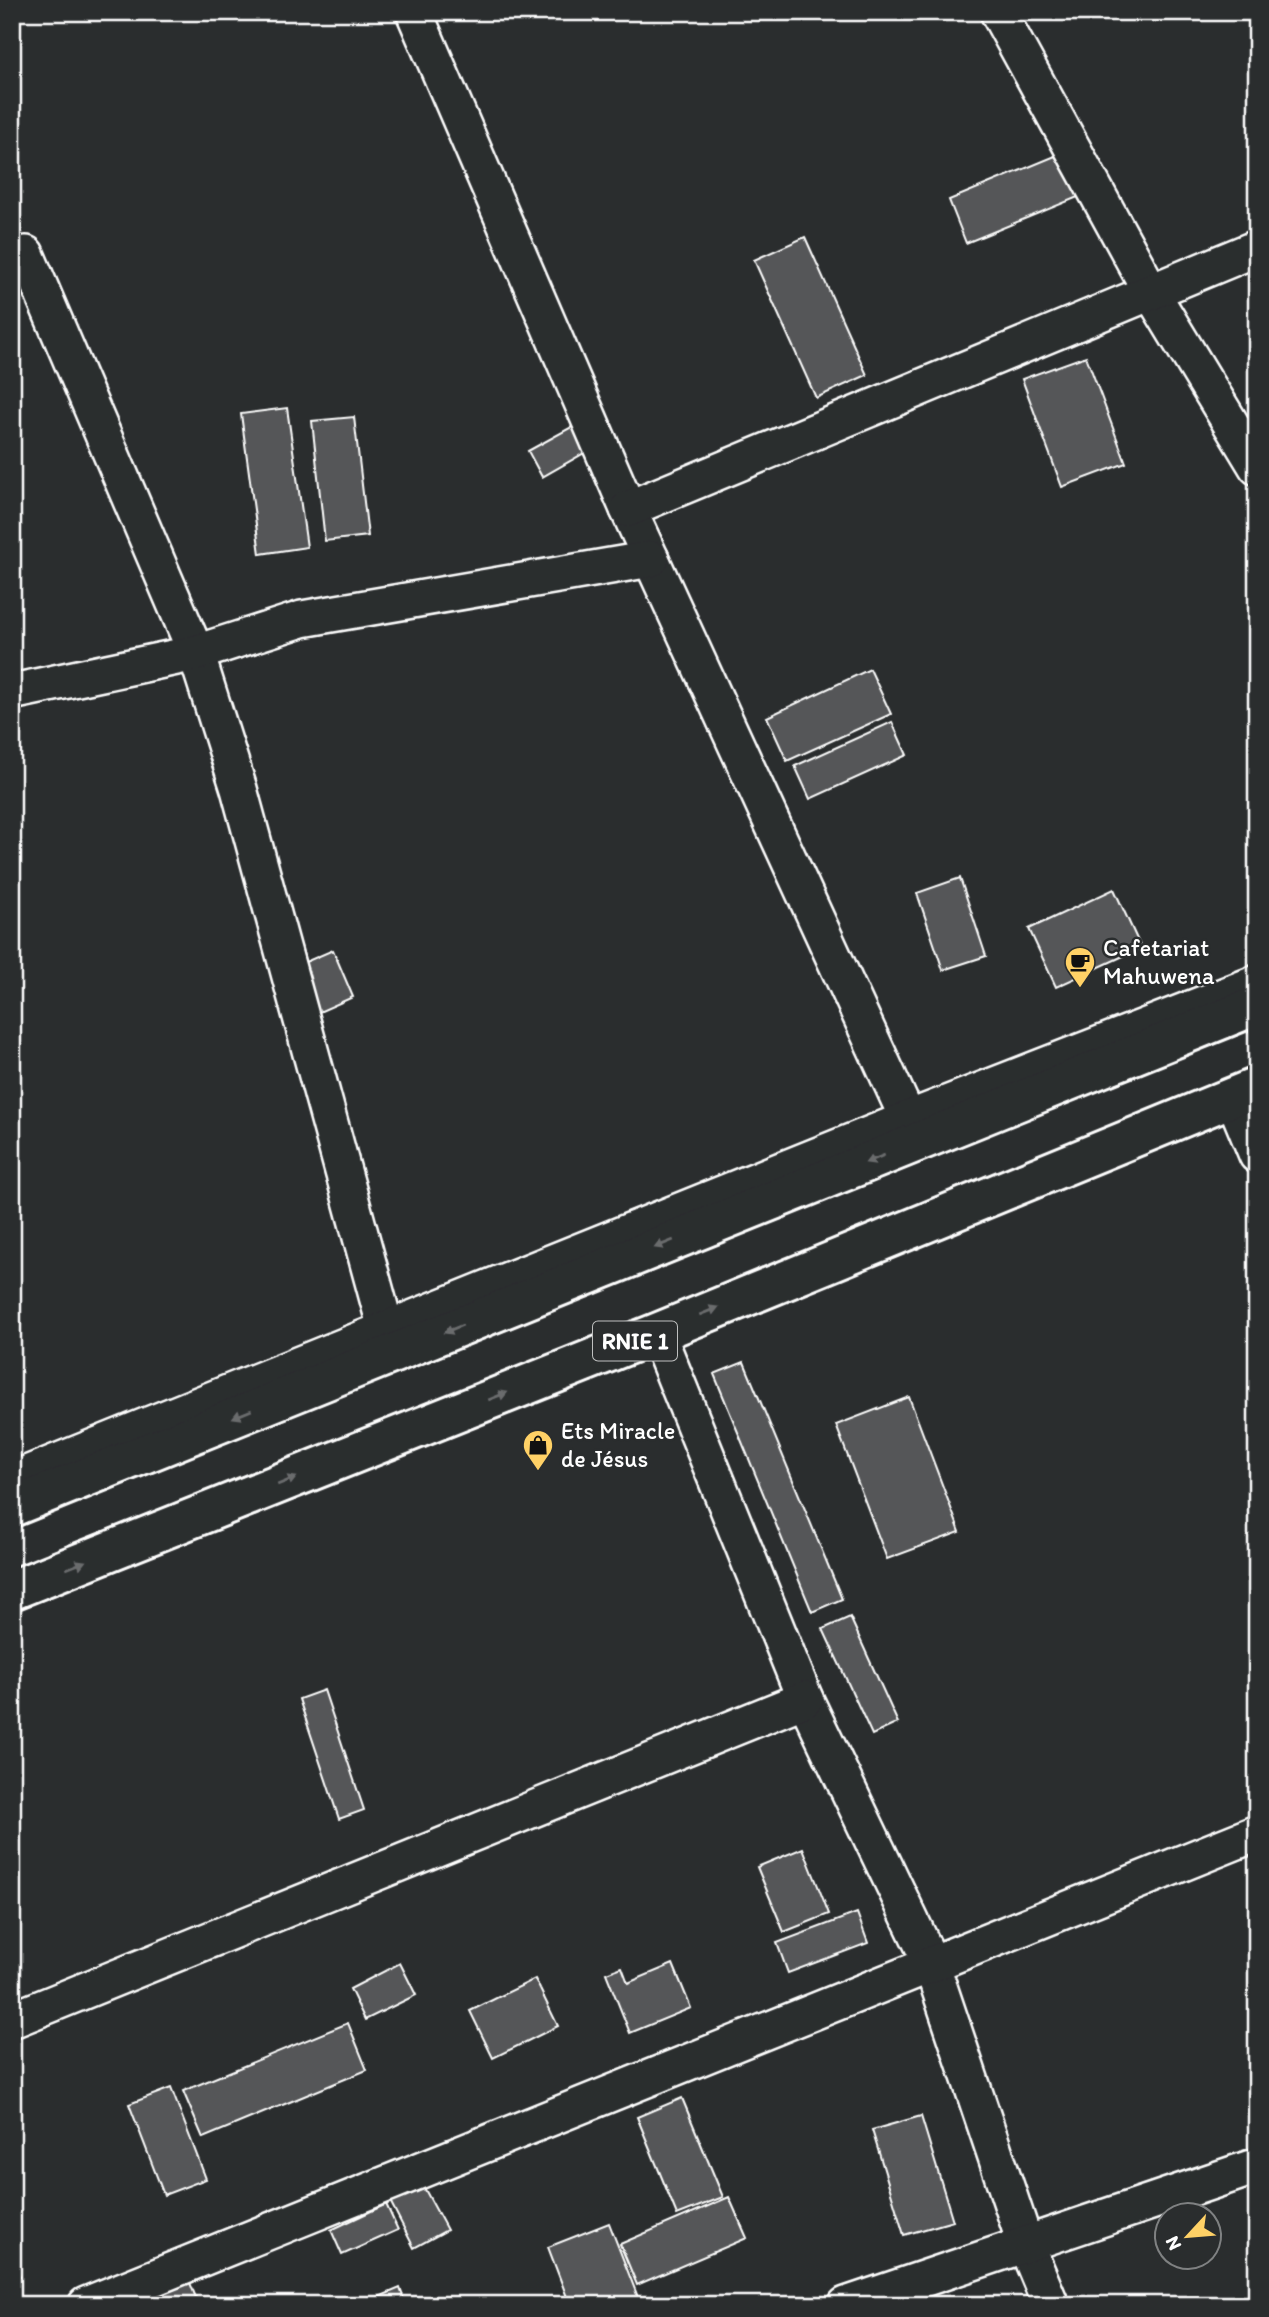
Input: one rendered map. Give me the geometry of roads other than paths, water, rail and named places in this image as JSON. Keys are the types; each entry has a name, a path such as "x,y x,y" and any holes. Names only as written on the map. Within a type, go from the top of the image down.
{"highway":[{"path":"12,1507 1257,1005"},
{"name":"RNIE 1","path":"12,1590 657,1333 1245,1092"}],"street":[{"path":"414,12 628,509 908,1119"},
{"path":"998,12 1151,292 1257,467"},
{"path":"628,509 1257,248"},
{"path":"26,254 196,653 239,789 386,1329"},
{"path":"12,692 196,653 302,619 651,559"},
{"path":"12,1480 908,1119 1257,983"},
{"path":"1245,1092 1257,1156"},
{"path":"657,1333 805,1699 931,1963 1026,2243 1051,2305"},
{"path":"12,2020 805,1699"},
{"path":"86,2305 1257,1833"},
{"path":"846,2305 1257,2166"}],"place":[{"name":"Cafetariat Mahuwena","path":"1080,989"},
{"name":"Ets Miracle de Jésus","path":"538,1472"}]}
